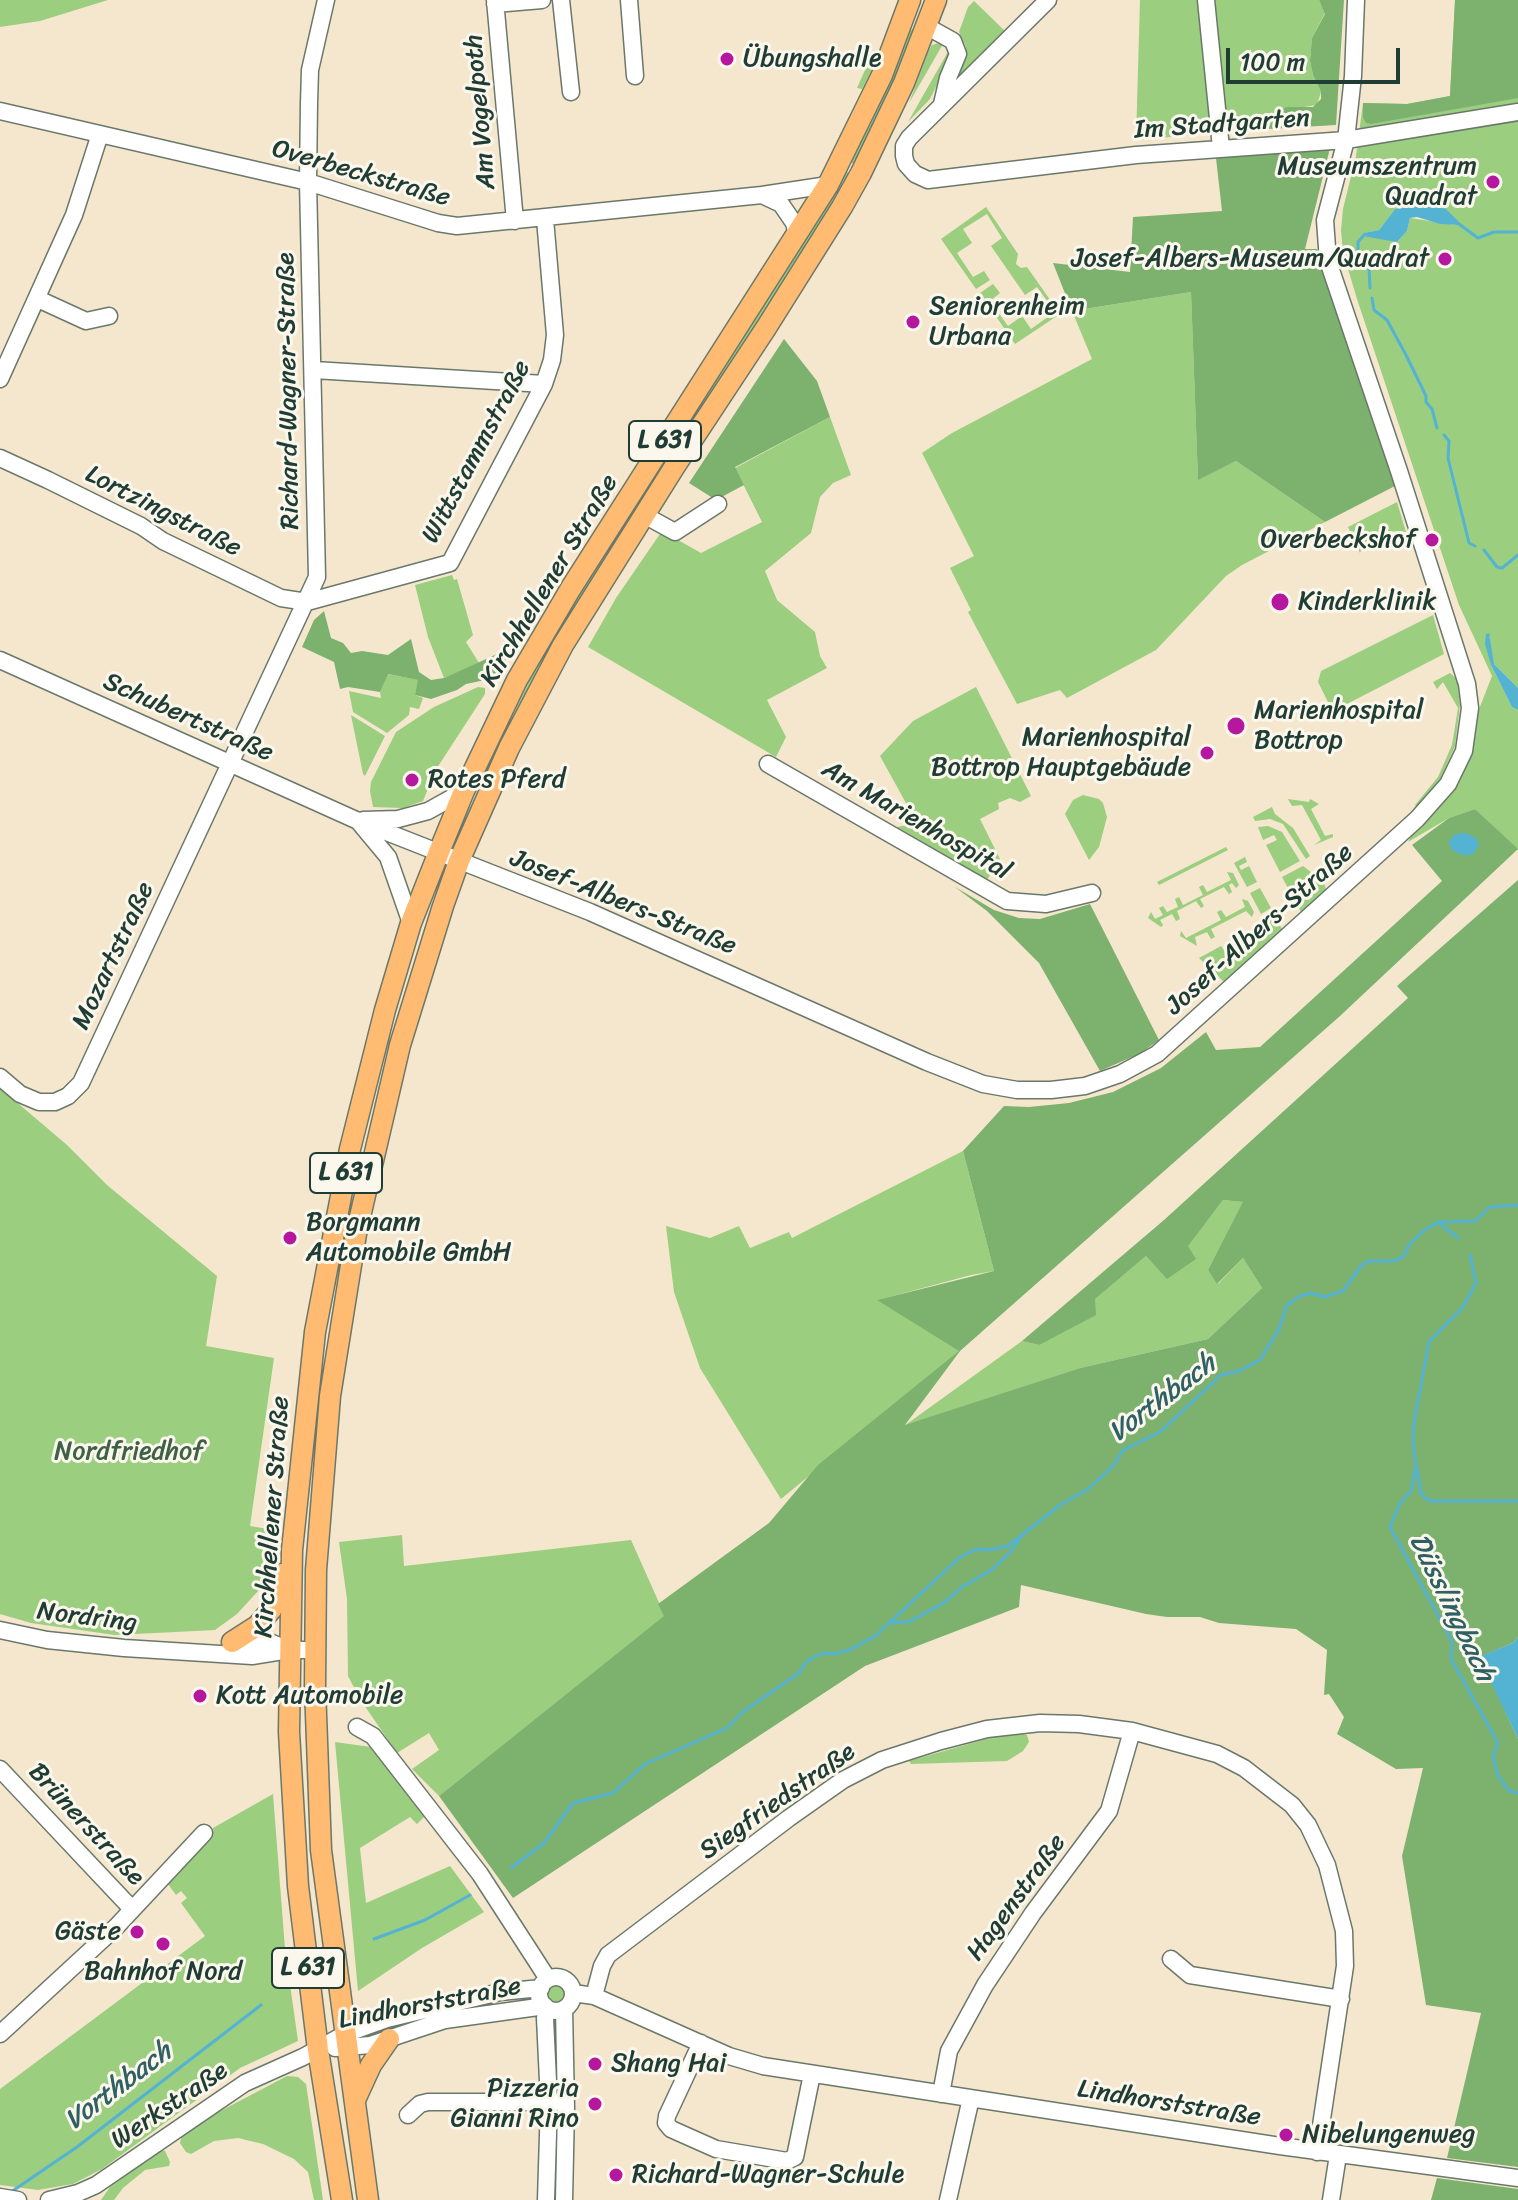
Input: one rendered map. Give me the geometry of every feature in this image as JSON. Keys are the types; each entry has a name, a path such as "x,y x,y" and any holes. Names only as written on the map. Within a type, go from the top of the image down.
{"main road":[{"name":"L 631","path":"828,185 882,75 910,0"},
{"name":"L 631","path":"926,26 936,0"},
{"name":"Kirchhellener Straße","path":"368,2200 322,1859 315,1650 316,1545 330,1396 356,1234 400,1045 459,861 529,709 563,645 644,515 842,207 898,96 926,26"},
{"name":"Kirchhellener Straße","path":"342,2200 318,2050 297,1876 289,1732 289,1650 292,1550 307,1395 334,1232 354,1135 385,1010 411,923 464,791 517,680 571,588 828,185"},
{"path":"232,1642 257,1626 271,1610 279,1595 282,1562 292,1550"},
{"path":"355,2100 378,2051 389,2039"}],"street":[{"name":"Richard-Wagner-Straße","path":"231,763 317,577 308,182 310,70 326,0"},
{"path":"495,2 542,0"},
{"path":"561,0 571,92"},
{"path":"629,0 635,76"},
{"path":"942,104 1048,0"},
{"path":"1206,0 1221,148"},
{"name":"Josef-Albers-Straße","path":"459,861 590,912 927,1062 983,1084 1039,1090 1085,1086 1120,1074 1157,1054 1425,812 1456,772 1466,742 1470,708 1467,684 1328,261 1325,240 1327,210 1346,140 1353,76 1356,0"},
{"name":"Am Vogelpoth","path":"495,2 515,221"},
{"path":"926,26 953,41 958,54 942,104"},
{"name":"Im Stadtgarten","path":"942,104 904,146 906,164 915,174 928,180 1136,155 1346,140 1518,112"},
{"name":"Overbeckstraße","path":"0,111 308,182 438,223 457,226 545,219 828,185"},
{"path":"0,379 74,215 100,134"},
{"path":"762,195 781,204 794,223 797,235"},
{"name":"Wittstammstraße","path":"307,602 450,563 544,384 552,360 555,335 545,219"},
{"path":"38,299 86,321 109,316"},
{"path":"314,370 544,384"},
{"name":"Lortzingstraße","path":"0,458 281,598 307,602"},
{"name":"Kirchhellener Straße","path":"644,515 675,532 718,504"},
{"name":"Schubertstraße","path":"0,660 356,820 439,852"},
{"name":"Mozartstraße","path":"0,1077 20,1094 39,1102 55,1102 68,1096 81,1083 231,763"},
{"name":"Am Marienhospital","path":"768,764 1007,901 1046,904 1092,893"},
{"name":"Schubertstraße","path":"356,820 398,819 428,811 464,791"},
{"name":"Schubertstraße","path":"356,820 388,857 411,923"},
{"path":"439,852 459,861"},
{"name":"Nordring","path":"0,1630 47,1640 169,1651 252,1656 289,1650 315,1650"},
{"name":"Nordring","path":"169,1651 232,1642 267,1641 289,1650"},
{"name":"Siegfriedstraße","path":"594,1996 608,1955 789,1818 843,1780 882,1760 987,1729 1040,1723 1132,1731 1217,1754 1244,1768 1292,1805 1308,1825 1327,1865 1344,1931 1345,1966 1317,2152"},
{"path":"357,1727 373,1736 480,1874 544,1984"},
{"name":"Hagenstraße","path":"941,2094 949,2051 985,1985 1033,1913 1109,1811 1132,1731"},
{"name":"Brünerstraße","path":"0,1769 131,1908 204,1833"},
{"path":"0,2034 116,1927 131,1908"},
{"path":"1171,1959 1190,1975 1341,1999"},
{"path":"552,2008 540,1997 544,1984 554,1977 564,1979 571,1986 571,2002 552,2008 545,2018 558,2102 564,2200"},
{"name":"Lindhorststraße","path":"318,2050 346,2041 387,2019 544,1984"},
{"name":"Lindhorststraße","path":"573,1993 594,1996 746,2062 1317,2152 1518,2178"},
{"name":"Lindhorststraße","path":"346,2041 389,2039 445,2020 552,2008"},
{"path":"701,2043 666,2123 671,2129 716,2149 787,2161 795,2157 812,2074"},
{"name":"Werkstraße","path":"49,2200 79,2197 245,2083 318,2050"},
{"path":"948,2200 971,2098"},
{"path":"408,2115 420,2104 428,2102 558,2102"},
{"path":"546,2200 558,2102"},
{"path":"1331,2200 1338,2155"},
{"path":"0,2197 18,2200"}],"green space":[{"path":"0,0 108,0 40,21 0,27"},
{"path":"1140,0 1197,0 1210,124 1214,133 1136,140"},
{"path":"1215,0 1319,0 1325,13 1312,38 1310,61 1321,92 1317,105 1278,111 1268,129 1228,132"},
{"path":"1319,0 1344,0 1336,125 1268,129 1278,111 1287,107 1313,107 1321,99 1310,61 1312,38 1325,14"},
{"path":"1455,0 1518,0 1518,688 1494,664 1490,637 1486,634 1491,665 1512,707 1518,710 1518,850 1475,809 1449,818 1408,842 1474,722 1492,676 1459,605 1357,299 1343,252 1341,230 1363,103 1407,104 1450,96","holes":["1429,205 1456,225 1410,218 1407,231 1397,242 1365,233 1379,230 1395,209"]},
{"path":"1455,0 1518,0 1518,98 1366,123 1363,103 1407,104 1450,96"},
{"path":"974,1 1006,32 957,79 966,47 959,32 968,7"},
{"path":"918,24 912,45 857,166 849,161 906,35"},
{"path":"939,43 943,44 909,103 929,50"},
{"path":"874,50 880,54 862,89 857,88"},
{"path":"949,50 948,62 930,99 908,122"},
{"path":"1330,148 1305,249 1317,249 1395,486 1325,522 1236,461 1198,480 1191,292 1078,310 1070,306 1053,263 1130,272 1133,217 1222,211 1216,158"},
{"path":"844,170 851,174 459,838 551,636"},
{"path":"986,207 1018,254 1016,264 1021,268 1027,267 1060,314 1015,344 980,293 993,284 1000,293 990,301 1008,326 1022,316 1031,329 1055,312 1037,287 1025,295 991,246 1002,238 987,214 963,229 972,243 957,253 973,277 984,271 990,280 976,289 941,239"},
{"path":"1191,292 1198,479 1236,461 1325,522 1226,576 1156,650 1067,698 1060,690 1017,704 968,612 971,610 950,568 974,556 922,453 952,433 1092,359 1070,306 1078,310"},
{"path":"784,339 817,381 830,417 735,467 744,485 716,500 689,483"},
{"path":"830,417 851,475 833,483 820,497 811,533 765,571 777,600 815,632 820,656 827,668 767,700 786,737 776,757 588,647 616,598 662,531 701,553 762,522 735,468"},
{"path":"1397,502 1406,532 1386,531 1376,535 1363,544 1360,553 1348,527"},
{"path":"452,575 454,580 457,579 473,635 466,642 479,663 444,678 428,637 415,585"},
{"path":"324,611 331,638 343,643 351,653 362,651 388,655 411,639 419,672 431,680 444,678 506,650 510,654 495,678 466,684 431,699 415,695 418,680 388,674 380,692 348,687 340,689 334,662 302,647 314,620"},
{"path":"1433,615 1444,654 1343,706 1335,707 1328,702 1318,682 1321,671"},
{"path":"1450,673 1457,679 1460,705 1455,746 1440,779 1416,807 1438,777 1452,745 1458,708 1443,682 1437,689 1433,682"},
{"path":"387,674 419,680 415,695 423,698 419,709 410,707 409,715 387,733 353,712 349,691 381,698 380,692"},
{"path":"478,687 485,688 485,694 435,771 423,801 403,808 373,807 371,782 396,732 434,707"},
{"path":"976,687 1031,796 1020,802 1010,798 998,803 999,809 980,819 1000,859 987,880 897,827 917,823 880,756 913,721"},
{"path":"351,715 385,736 365,776 363,774"},
{"path":"1083,795 1099,799 1107,817 1099,847 1089,860 1065,814 1073,800"},
{"path":"1288,799 1309,802 1310,799 1319,804 1311,809 1325,836 1333,834 1333,837 1314,845 1321,840 1302,805 1292,806"},
{"path":"1272,807 1275,814 1293,828 1310,856 1306,859 1283,824 1270,819 1255,821 1253,817"},
{"path":"1475,809 1518,849 1340,1016 960,1351 905,1425 1080,1368 1208,1339 1262,1288 1243,1258 1217,1284 1208,1270 1243,1202 1223,1200 1188,1246 1196,1259 1167,1279 1146,1256 1095,1299 1096,1315 1039,1345 1022,1341 1164,1220 1408,998 1397,986 1518,880 1518,1637 1513,1643 1480,1657 1518,1739 1518,2167 1447,2158 1481,2013 1426,2005 1402,1856 1423,1768 1396,1769 1337,1734 1344,1717 1329,1694 1324,1695 1327,1650 1296,1629 1146,1614 1021,1585 1019,1607 865,1666 513,1898 439,1796 664,1616 658,1604 769,1523 818,1465 959,1351 877,1300 994,1271 963,1151 1004,1106 1069,1103 1113,1092 1161,1068 1206,1032 1216,1050 1260,1047 1442,881 1412,845 1449,818"},
{"path":"1268,826 1282,832 1300,861 1280,872 1266,845 1277,840 1274,835 1263,840 1258,827"},
{"path":"1226,847 1228,850 1159,885 1157,882"},
{"path":"1245,857 1247,862 1239,866 1241,870 1249,866 1257,882 1247,887 1234,863"},
{"path":"1303,866 1324,882 1326,890 1301,912 1282,877"},
{"path":"1227,872 1233,873 1239,885 1236,888 1232,883 1229,885 1232,892 1229,894 1224,887 1200,899 1204,906 1201,908 1196,901 1177,911 1180,919 1176,921 1172,914 1160,920 1161,927 1148,918 1151,912 1155,919 1163,915 1159,908 1163,906 1167,912 1178,907 1175,899 1179,897 1183,905 1203,895 1199,887 1203,885 1207,892 1231,880"},
{"path":"955,887 994,910 1019,918 1040,919 1090,904 1159,1040 1141,1053 1100,1071 1039,963 987,911"},
{"path":"1260,888 1271,908 1261,914 1250,893"},
{"path":"1242,899 1248,901 1254,912 1252,917 1246,911 1211,929 1215,937 1211,939 1207,932 1195,937 1197,946 1180,936 1181,931 1186,938 1221,920 1217,912 1221,910 1226,917 1245,907"},
{"path":"1273,913 1282,929 1224,982 1199,958 1221,946 1226,953 1268,929 1263,918"},
{"name":"Nordfriedhof","path":"0,1088 67,1145 107,1185 217,1276 206,1346 274,1358 250,1526 268,1529 259,1590 237,1614 215,1630 115,1635 31,1623 0,1614"},
{"path":"963,1151 994,1271 878,1300 960,1351 781,1499 700,1368 674,1292 666,1226 710,1238 739,1226 750,1248 789,1232 792,1238"},
{"path":"1223,1200 1244,1202 1208,1270 1218,1284 1243,1258 1262,1288 1208,1339 1080,1368 904,1426 1022,1341 1039,1345 1146,1256 1167,1278 1195,1259 1187,1246"},
{"path":"402,1535 404,1566 631,1540 665,1616 439,1796 412,1769 439,1750 429,1733 397,1753 348,1676 347,1599 339,1542"},
{"path":"1000,1735 1027,1735 1029,1742 1023,1751 1007,1761 911,1764 909,1761"},
{"path":"335,1742 371,1747 426,1815 417,1824 410,1817 360,1848 366,1903 450,1866 484,1912 422,1948 358,1991"},
{"path":"273,1794 285,1949 298,2041 240,2068 102,2169 73,2184 38,2190 0,2185 0,2089 205,1936 181,1903 187,1898 181,1891 176,1895 168,1884 188,1855 210,1840 213,1828"},
{"path":"556,1985 565,1994 556,2003 547,1994"},
{"path":"287,2076 298,2077 306,2084 323,2200 314,2200 308,2172 294,2159 263,2144 238,2138 214,2141 191,2154 180,2143 182,2135 211,2116"},
{"path":"161,2150 165,2151 169,2166 145,2170 114,2200 101,2200 110,2187"},
{"path":"1437,2178 1518,2189 1518,2200 1431,2200"}],"water":[{"path":"1427,204 1446,209 1462,225 1440,224 1417,217 1410,218 1407,231 1397,242 1363,236 1364,233 1379,230 1395,209"},
{"path":"1489,633 1494,664 1518,688 1518,710 1512,707 1491,665 1485,644 1486,634"},
{"path":"1466,833 1476,838 1479,846 1472,855 1462,855 1451,849 1449,841 1455,834"},
{"path":"1518,1637 1518,1739 1479,1657 1513,1643"}],"waterway":[{"path":"1459,224 1478,238 1494,232 1518,232"},
{"path":"1364,235 1358,242 1358,262 1369,268 1370,288"},
{"path":"1372,298 1374,310 1387,320 1406,355 1432,409 1437,428"},
{"path":"1444,435 1449,441 1448,458 1469,543 1475,546"},
{"path":"1484,550 1497,567 1502,568 1518,555"},
{"name":"Vorthbach","path":"511,1868 544,1843 573,1803 613,1793 645,1764 727,1728 744,1711 799,1673 807,1661 823,1653 849,1650 874,1637 959,1558 976,1549 1008,1546 1060,1505 1088,1489 1113,1466 1123,1450 1160,1432 1221,1375 1239,1371 1260,1360 1279,1329 1287,1305 1300,1296 1312,1293 1324,1297 1343,1291 1361,1266 1368,1261 1393,1261 1403,1257 1409,1245 1438,1222 1475,1221 1490,1207 1518,1205"},
{"name":"Düsslingbach","path":"1439,1223 1458,1238"},
{"name":"Düsslingbach","path":"1470,1255 1476,1283 1463,1307 1429,1342 1414,1422 1416,1465 1411,1491 1400,1503 1390,1527 1452,1641 1451,1659 1498,1743 1493,1755 1497,1774 1509,1791 1518,1793"},
{"path":"1417,1470 1421,1494 1430,1501 1518,1501"},
{"name":"Vorthbach","path":"891,1623 911,1621 945,1602 962,1587 993,1569 1021,1537"},
{"name":"Vorthbach","path":"374,1939 425,1920 470,1895"},
{"name":"Vorthbach","path":"11,2192 77,2147 261,2005"}],"place":[{"name":"Übungshalle","path":"727,59"},
{"name":"Museumszentrum Quadrat","path":"1493,182"},
{"name":"Josef-Albers-Museum/Quadrat","path":"1445,259"},
{"name":"Seniorenheim Urbana","path":"913,322"},
{"name":"Overbeckshof","path":"1432,540"},
{"name":"Kinderklinik","path":"1280,602"},
{"name":"Marienhospital Bottrop","path":"1236,726"},
{"name":"Marienhospital Bottrop Hauptgebäude","path":"1207,753"},
{"name":"Rotes Pferd","path":"412,780"},
{"name":"Borgmann Automobile GmbH","path":"290,1238"},
{"name":"Kott Automobile","path":"200,1696"},
{"name":"Gäste","path":"137,1932"},
{"name":"Bahnhof Nord","path":"163,1944"},
{"name":"Shang Hai","path":"595,2064"},
{"name":"Pizzeria Gianni Rino","path":"595,2104"},
{"name":"Nibelungenweg","path":"1286,2135"},
{"name":"Richard-Wagner-Schule","path":"616,2175"}]}
